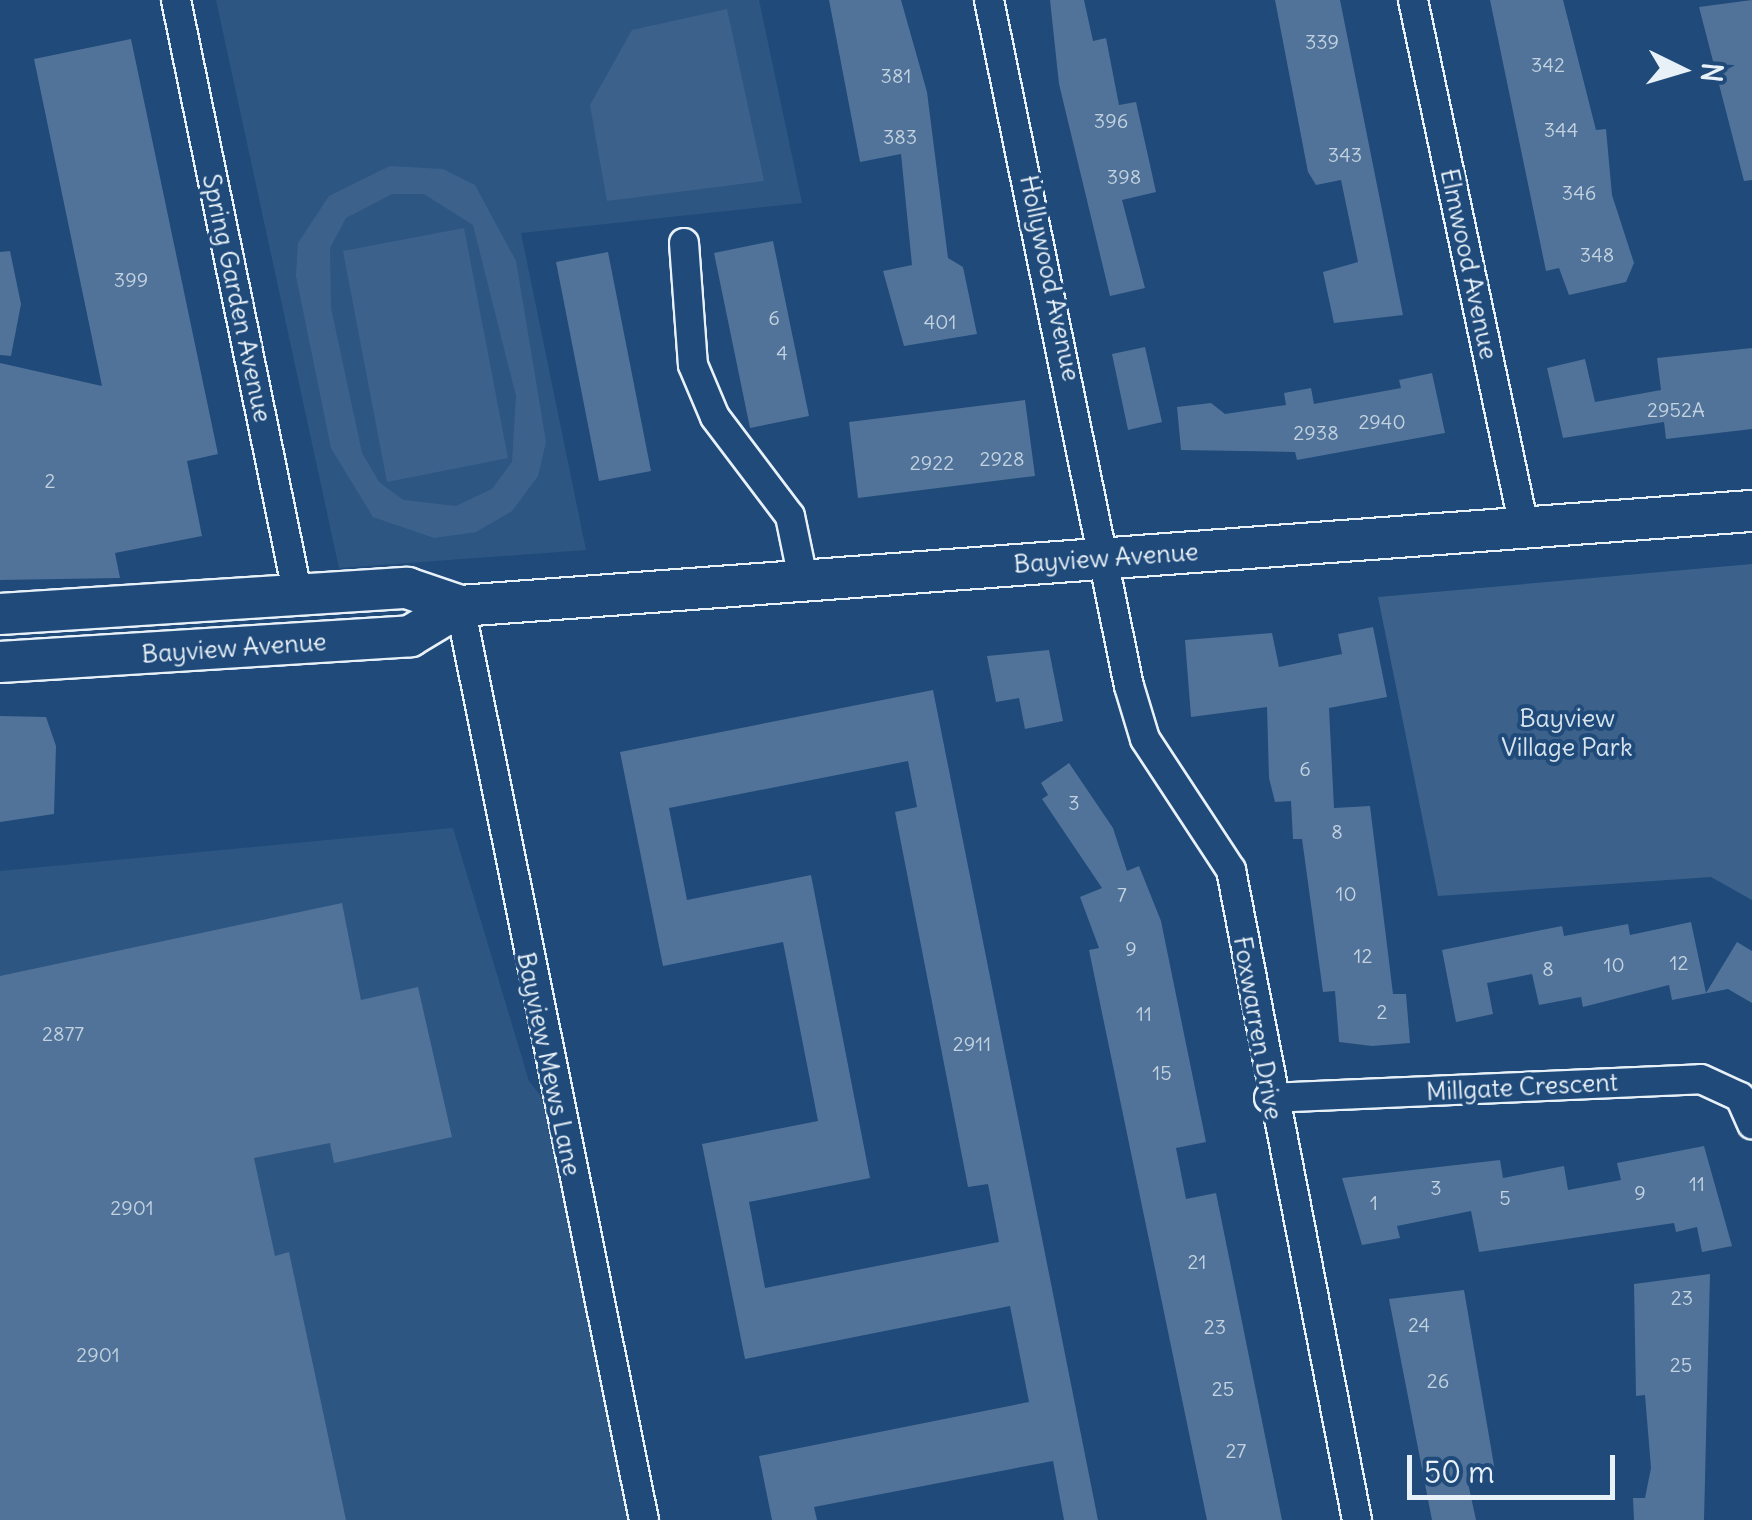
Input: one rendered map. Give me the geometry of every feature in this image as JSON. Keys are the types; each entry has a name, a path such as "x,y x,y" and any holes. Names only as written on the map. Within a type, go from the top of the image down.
{"main road":[{"name":"Bayview Avenue","path":"0,614 407,588 460,606 1752,510"},
{"path":"147,654 218,622 284,617 298,596"},
{"name":"Bayview Avenue","path":"0,662 410,636 460,606"}],"street":[{"name":"Spring Garden Avenue","path":"176,0 298,596"},
{"name":"Hollywood Avenue","path":"989,0 1106,558"},
{"name":"Elmwood Avenue","path":"1413,0 1524,527"},
{"path":"684,242 693,365 715,416 790,516 803,579"},
{"name":"Foxwarren Drive","path":"1106,558 1145,739 1231,870 1270,1098 1358,1520"},
{"name":"Bayview Mews Lane","path":"460,606 644,1520"},
{"name":"Millgate Crescent","path":"1270,1098 1700,1079 1740,1097 1752,1124"}],"shaded area":[{"path":"216,0 759,0 802,203 521,233 586,550 339,568"},
{"path":"453,828 529,1081 555,1114 639,1520 0,1520 0,871"}],"green space":[{"path":"727,9 764,181 607,201 590,105 632,30"},
{"path":"390,166 443,169 475,185 516,261 546,442 538,476 512,511 476,532 434,538 373,517 331,448 296,276 298,243 329,196","holes":["392,194 424,194 473,225 516,396 512,462 492,489 456,506 403,500 379,482 362,453 331,308 330,248 346,218"]},
{"path":"464,228 508,458 387,482 343,251"},
{"name":"Bayview Village Park","path":"1752,564 1752,900 1711,877 1438,896 1378,597"}],"building":[{"path":"829,0 901,0 927,92 948,258 963,267 977,334 904,346 883,271 912,265 901,154 860,162"},
{"path":"1050,0 1084,0 1093,41 1106,38 1119,105 1136,102 1156,192 1122,200 1145,288 1110,296 1059,84"},
{"path":"1275,0 1340,0 1403,315 1334,323 1323,272 1358,262 1341,180 1316,185 1308,172"},
{"path":"1490,0 1563,0 1596,130 1606,129 1612,195 1634,263 1626,282 1569,295 1559,268 1546,271"},
{"path":"1752,0 1752,180 1744,181 1699,7"},
{"path":"131,39 218,454 187,461 202,536 115,553 120,578 0,580 0,363 102,386 34,59"},
{"path":"773,241 809,416 750,428 714,253"},
{"path":"10,251 21,304 11,356 0,355 0,252"},
{"path":"608,252 651,471 599,481 556,262"},
{"path":"1145,347 1162,422 1128,430 1112,354"},
{"path":"1752,348 1752,429 1666,439 1664,422 1563,438 1547,368 1585,359 1595,402 1661,390 1657,358"},
{"path":"1432,373 1445,433 1297,460 1295,452 1181,450 1177,407 1211,403 1225,414 1286,405 1284,393 1311,388 1314,404 1401,388 1399,380"},
{"path":"1025,400 1035,476 858,498 849,422"},
{"path":"1373,627 1387,697 1329,708 1334,808 1370,806 1393,994 1406,994 1410,1043 1372,1046 1339,1042 1335,991 1323,992 1302,839 1293,839 1291,801 1275,802 1269,778 1267,707 1191,717 1185,640 1272,633 1279,667 1342,654 1338,634"},
{"path":"1049,650 1063,721 1025,729 1019,698 996,702 987,656"},
{"path":"933,690 1098,1520 1064,1520 1053,1461 814,1507 817,1520 772,1520 759,1456 1029,1402 1010,1306 745,1359 702,1144 818,1121 783,942 663,966 620,752","holes":["908,761 917,807 895,812 968,1187 988,1184 999,1242 765,1288 749,1202 870,1178 811,875 687,900 669,808"]},
{"path":"0,716 46,717 56,746 54,814 0,822"},
{"path":"1069,763 1113,828 1127,871 1139,866 1161,921 1206,1142 1176,1148 1186,1199 1216,1193 1282,1520 1207,1520 1089,950 1099,948 1080,897 1102,888 1042,799 1048,795 1041,783"},
{"path":"342,903 361,1000 418,987 452,1137 334,1163 330,1143 254,1158 275,1256 289,1252 346,1520 0,1520 0,976"},
{"path":"1691,922 1706,993 1737,942 1752,951 1752,1003 1728,989 1672,1000 1669,985 1583,1007 1581,997 1539,1005 1532,974 1487,983 1493,1014 1456,1022 1442,950 1562,926 1564,936 1628,924 1630,935"},
{"path":"1704,1146 1732,1246 1702,1252 1697,1227 1676,1232 1674,1223 1479,1252 1471,1211 1397,1226 1400,1238 1362,1245 1342,1178 1500,1160 1503,1178 1564,1166 1568,1190 1621,1180 1617,1163"},
{"path":"1710,1274 1704,1520 1634,1520 1633,1498 1645,1498 1651,1468 1645,1395 1636,1396 1634,1284"},
{"path":"1464,1290 1496,1477 1468,1483 1476,1520 1432,1520 1389,1299"}]}
